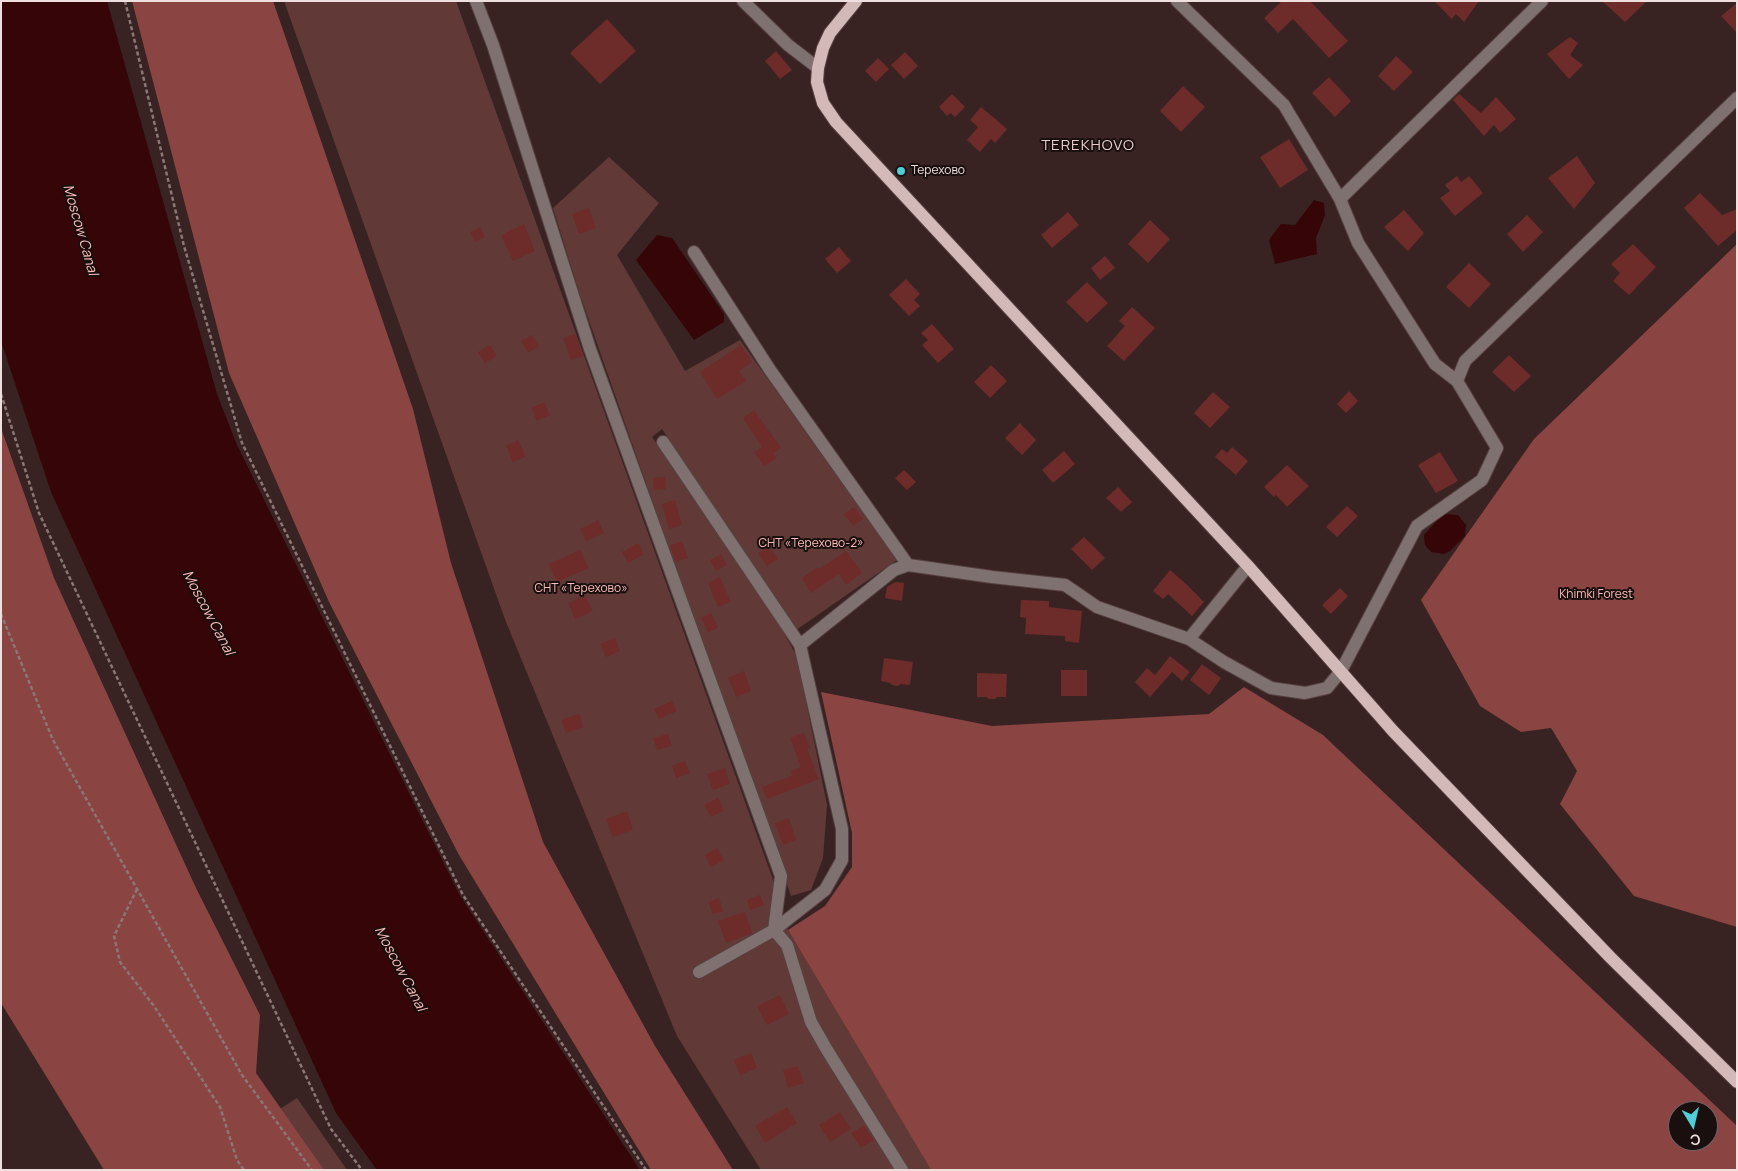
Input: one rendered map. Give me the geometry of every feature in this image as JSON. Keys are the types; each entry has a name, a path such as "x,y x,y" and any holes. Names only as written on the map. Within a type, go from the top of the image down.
{"main road":[{"path":"856,1 830,32 823,48 818,68 817,82 823,103 836,122 1248,566 1393,731 1611,958 1737,1082"}],"street":[{"path":"476,1 493,45 590,349 781,876 774,930 787,945 811,1022 902,1170"},
{"path":"743,1 788,44 818,68"},
{"path":"800,645 894,570 908,565 1065,585 1097,607 1189,639 1224,662 1271,688 1305,692 1327,688 1341,671 1417,526 1482,480 1496,448 1457,381 1435,364 1358,243 1340,199 1284,105 1178,1"},
{"path":"1340,199 1542,1"},
{"path":"1457,381 1465,361 1737,98"},
{"path":"694,252 770,370 908,565"},
{"path":"663,442 800,645 842,829 842,860 825,890 774,930 699,972"},
{"path":"1189,639 1248,566"}],"path":[{"path":"125,1 184,246 242,444 463,895 646,1170"},
{"path":"1,394 39,513 331,1129 362,1170"},
{"path":"1,614 53,740 242,1076 312,1170"},
{"path":"138,889 114,936 120,962 154,1006 220,1107 237,1160 244,1170"}],"green space":[{"path":"132,1 273,1 413,409 451,563 543,842 655,1046 733,1170 651,1170 459,855 329,602 229,373"},
{"name":"СНТ «Терехово»","path":"284,1 456,1 771,874 788,930 931,1170 761,1170 677,1036 506,622"},
{"name":"СНТ «Терехово-2»","path":"609,157 659,203 617,255 685,371 740,340 897,560 796,630 662,429 652,437 776,618 797,657 827,805 823,858 811,890 791,896 580,295 553,208"},
{"name":"Khimki Forest","path":"1737,244 1737,927 1634,896 1560,804 1577,771 1551,728 1521,732 1480,706 1421,600 1534,439"},
{"path":"1,428 54,578 196,888 260,1015 256,1073 324,1170 104,1170 1,1003"},
{"path":"1244,687 1323,735 1711,1101 1668,1101 1668,1151 1718,1151 1718,1108 1737,1126 1737,1170 931,1170 788,930 825,906 852,867 852,833 821,692 992,726 1209,714"},
{"path":"297,1098 347,1170 185,1170"}],"water":[{"name":"Moscow Canal","path":"1,1 107,1 217,394 237,445 459,894 640,1170 377,1170 336,1113 51,492 1,341"},
{"path":"1314,200 1324,203 1325,215 1316,238 1317,254 1275,264 1269,240 1281,224 1295,225"},
{"path":"657,235 672,238 724,314 724,322 694,340 636,260"},
{"path":"1447,514 1458,515 1466,525 1465,536 1450,551 1444,554 1431,552 1425,545 1424,535 1440,517"}],"building":[{"path":"1282,1 1310,1 1348,41 1329,58 1293,19 1278,33 1264,18"},
{"path":"1434,1 1479,1 1464,22 1456,14 1452,19"},
{"path":"1602,1 1647,1 1625,22"},
{"path":"1737,3 1737,33 1721,16"},
{"path":"607,19 636,51 600,84 570,53"},
{"path":"1570,37 1578,43 1570,55 1583,65 1569,79 1547,54"},
{"path":"776,51 792,70 780,79 765,61"},
{"path":"905,52 918,66 904,79 891,65"},
{"path":"1396,56 1413,72 1394,91 1378,76"},
{"path":"878,58 889,69 876,82 865,71"},
{"path":"1329,77 1351,101 1335,117 1312,93"},
{"path":"1183,86 1205,107 1181,132 1160,111"},
{"path":"952,94 965,107 955,117 950,113 947,116 939,107"},
{"path":"1459,94 1481,113 1496,97 1516,119 1500,133 1494,125 1484,136 1453,100"},
{"path":"981,107 1007,129 995,143 991,139 980,152 967,140 978,127 970,120"},
{"path":"1289,139 1308,170 1280,188 1260,157"},
{"path":"1577,156 1595,183 1574,209 1548,178"},
{"path":"1457,176 1461,182 1469,176 1483,193 1455,216 1440,198 1450,191 1445,185"},
{"path":"1700,193 1722,215 1737,209 1737,230 1718,246 1684,208"},
{"path":"589,208 596,228 579,234 572,214"},
{"path":"1404,210 1424,233 1408,251 1384,227"},
{"path":"1068,212 1079,225 1052,248 1041,235"},
{"path":"1527,215 1543,232 1523,252 1507,234"},
{"path":"1150,220 1170,239 1148,263 1128,244"},
{"path":"524,224 535,251 513,261 501,235"},
{"path":"480,227 485,237 475,242 470,232"},
{"path":"1633,244 1656,267 1629,295 1613,281 1620,273 1611,264"},
{"path":"839,247 851,261 837,273 825,259"},
{"path":"1105,256 1115,268 1100,280 1091,268"},
{"path":"1469,263 1491,284 1469,308 1446,287"},
{"path":"906,279 920,294 914,300 920,306 909,316 889,295"},
{"path":"1087,282 1108,303 1087,323 1066,302"},
{"path":"1132,307 1155,328 1124,361 1107,346 1125,326 1119,321"},
{"path":"932,324 954,349 938,363 922,345 928,340 921,333"},
{"path":"575,334 583,356 571,360 563,338"},
{"path":"532,335 539,346 528,353 521,341"},
{"path":"490,345 497,356 485,363 478,352"},
{"path":"741,345 752,362 739,371 746,381 717,399 700,372"},
{"path":"1509,355 1531,376 1514,392 1492,372"},
{"path":"991,365 1007,381 990,398 974,382"},
{"path":"1349,391 1358,401 1346,413 1337,404"},
{"path":"1213,392 1230,407 1210,428 1194,413"},
{"path":"544,402 550,415 537,421 531,408"},
{"path":"754,410 781,448 774,453 777,458 764,466 754,452 762,447 743,418"},
{"path":"1020,423 1036,440 1022,455 1005,438"},
{"path":"518,440 526,457 513,462 506,446"},
{"path":"1232,447 1248,461 1236,475 1215,457 1222,449 1227,453"},
{"path":"1064,451 1075,464 1053,483 1042,470"},
{"path":"1440,452 1458,481 1436,493 1418,465"},
{"path":"1287,465 1309,486 1287,507 1276,495 1274,497 1264,487"},
{"path":"904,470 916,482 907,490 895,478"},
{"path":"665,477 666,489 654,490 653,478"},
{"path":"1118,487 1132,502 1121,512 1106,498"},
{"path":"675,500 682,525 669,529 662,504"},
{"path":"1347,506 1358,516 1337,537 1326,527"},
{"path":"854,507 863,519 853,526 844,514"},
{"path":"598,520 604,533 586,541 580,529"},
{"path":"1084,537 1105,558 1092,570 1071,549"},
{"path":"682,541 688,558 676,562 670,546"},
{"path":"638,543 644,554 628,563 622,552"},
{"path":"769,546 778,559 767,566 758,553"},
{"path":"580,550 589,568 557,582 549,564"},
{"path":"846,551 862,573 846,585 839,574 811,593 802,578 818,567 820,569"},
{"path":"721,554 727,565 716,571 710,560"},
{"path":"1170,570 1204,602 1192,616 1168,594 1163,599 1153,591"},
{"path":"720,577 731,602 718,607 708,583"},
{"path":"895,582 904,583 902,601 885,598 887,587"},
{"path":"1340,588 1348,596 1331,614 1322,605"},
{"path":"585,595 593,611 575,619 568,603"},
{"path":"1021,600 1049,601 1049,607 1082,611 1079,643 1065,641 1065,636 1025,634 1026,618 1020,617"},
{"path":"711,613 718,628 708,632 701,618"},
{"path":"615,638 620,651 606,657 600,644"},
{"path":"1170,656 1190,672 1182,681 1172,672 1150,697 1135,682 1147,668 1155,675"},
{"path":"884,658 913,662 910,685 901,684 898,686 881,681"},
{"path":"1202,664 1221,678 1209,695 1190,680"},
{"path":"1061,670 1087,670 1087,696 1061,696"},
{"path":"744,671 751,691 736,697 728,678"},
{"path":"977,673 1007,674 1006,697 989,699 977,697"},
{"path":"672,701 677,711 659,719 654,709"},
{"path":"579,714 583,727 566,733 561,720"},
{"path":"804,733 810,748 807,749 819,779 767,799 762,787 792,776 791,771 801,767 790,738"},
{"path":"668,734 672,746 657,750 653,738"},
{"path":"685,761 690,773 676,778 672,766"},
{"path":"725,768 730,784 713,790 707,774"},
{"path":"718,798 724,810 711,817 704,805"},
{"path":"627,811 633,830 613,837 606,819"},
{"path":"789,818 796,840 783,845 775,823"},
{"path":"717,848 724,860 711,867 705,855"},
{"path":"760,895 764,905 750,910 747,900"},
{"path":"719,898 723,911 713,914 708,902"},
{"path":"745,912 752,933 726,943 718,921"},
{"path":"780,995 789,1014 767,1025 757,1006"},
{"path":"751,1053 757,1068 740,1075 734,1060"},
{"path":"798,1066 804,1083 788,1088 783,1070"},
{"path":"787,1107 797,1123 765,1143 755,1126"},
{"path":"840,1112 851,1129 830,1142 819,1125"},
{"path":"864,1125 874,1140 861,1148 851,1133"}],"place":[{"name":"Терехово","path":"901,171"}],"district":[{"name":"TEREKHOVO","path":"1088,146"}]}
